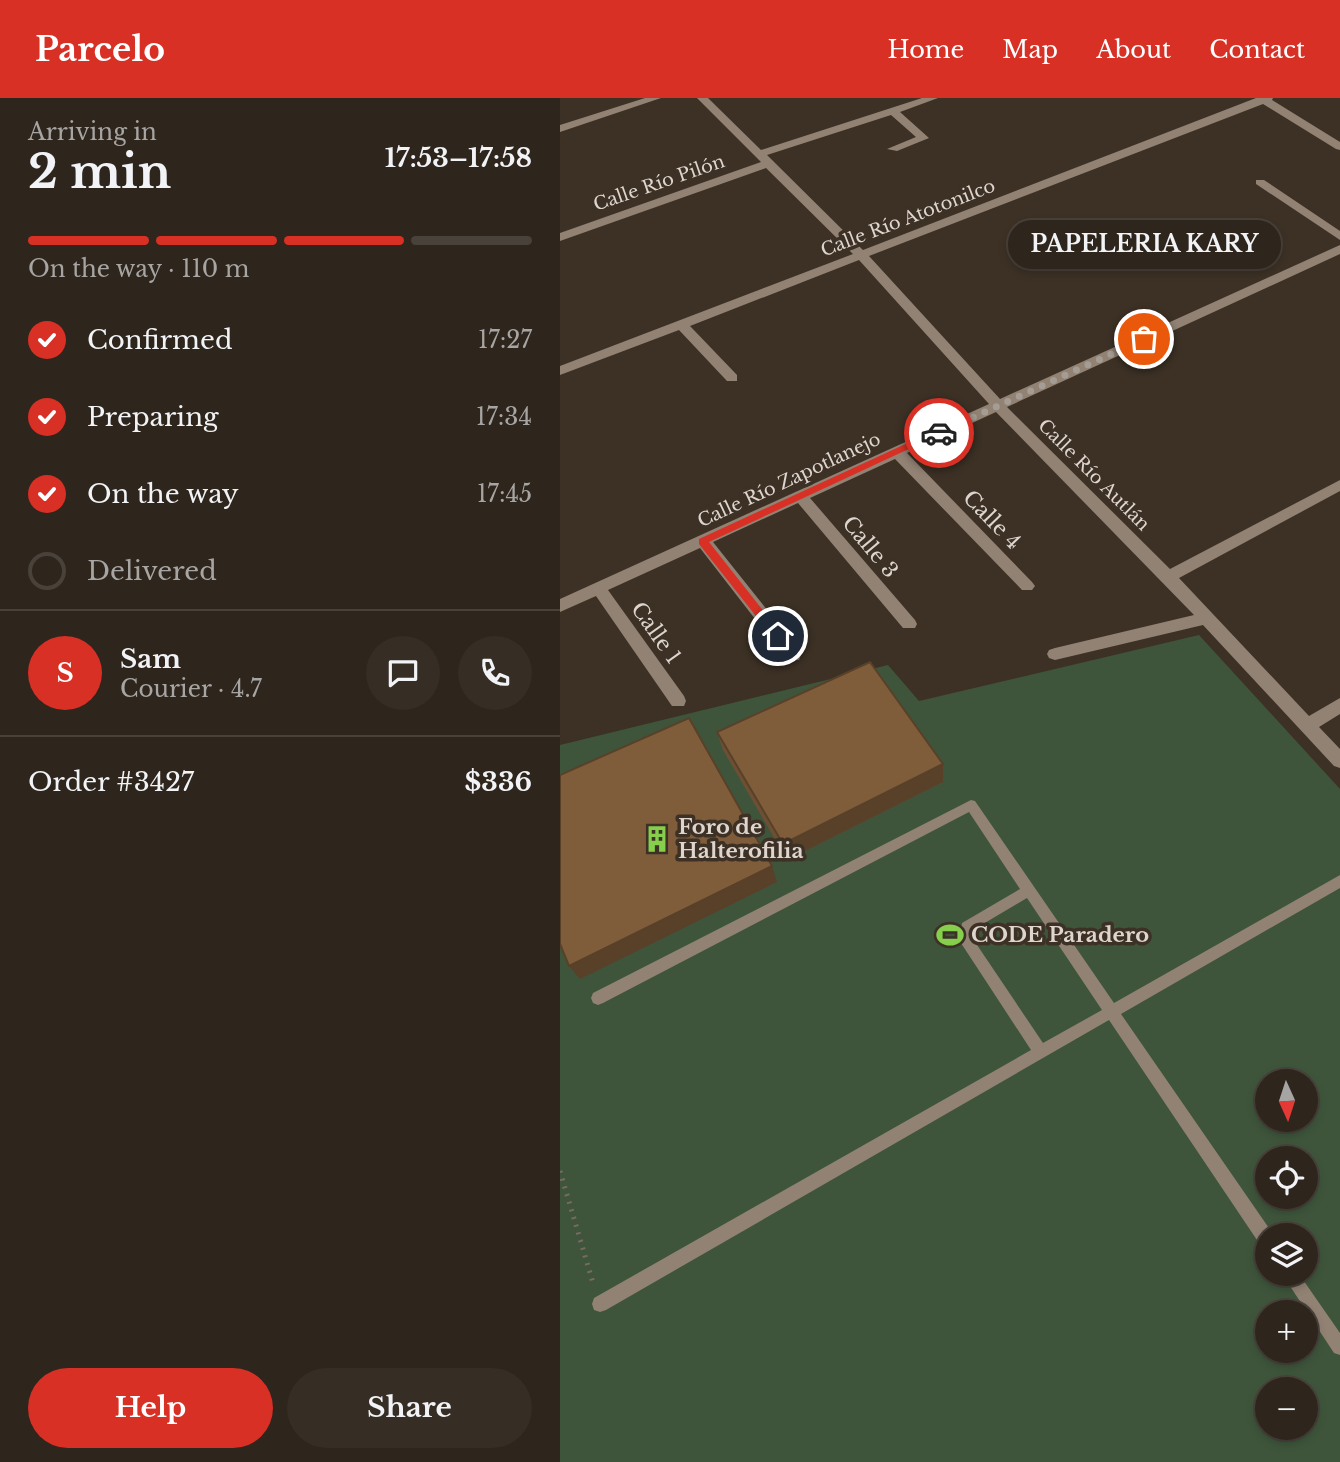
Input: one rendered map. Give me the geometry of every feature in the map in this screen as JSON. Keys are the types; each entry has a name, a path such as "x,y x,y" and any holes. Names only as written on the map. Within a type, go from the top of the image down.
{"street":[{"path":"560,130 656,98"},
{"name":"Calle Río Autlán","path":"702,98 861,255 998,406 1168,577 1340,761"},
{"name":"Calle Río Pilón","path":"560,237 764,158 933,98"},
{"path":"1264,99 1340,147"},
{"name":"Calle Río Atotonilco","path":"560,371 1264,99"},
{"path":"892,111 924,138 892,149"},
{"path":"1260,182 1340,236"},
{"name":"Calle Río Zapotlanejo","path":"560,606 1340,249"},
{"path":"681,324 732,378"},
{"name":"Calle 4","path":"897,452 1027,586"},
{"path":"1168,577 1340,485"},
{"name":"Calle 3","path":"800,496 909,624"},
{"path":"703,541 793,655"},
{"name":"Calle 1","path":"599,589 678,701"},
{"path":"1055,654 1207,618"},
{"path":"1307,726 1340,705"}],"lane":[{"path":"598,998 971,806 1255,1223"},
{"path":"600,1304 1340,881"},
{"path":"1028,891 967,927 966,940 1040,1052"},
{"path":"1298,1286 1340,1347"}],"path":[{"path":"560,1171 600,1304"}],"green space":[{"name":"CODE Paradero","path":"1199,635 1340,789 1340,1462 560,1462 560,745 888,665 919,701"}],"building":[{"path":"870,662 943,764 783,844 717,732"},
{"name":"Foro de Halterofilia","path":"689,718 772,866 569,966 560,944 560,775"}],"way so far":[{"path":"939,433 1144,339"}],"place":[{"name":"PAPELERIA KARY","path":"1144,339"},
{"name":"Foro de Halterofilia","path":"657,839"},
{"name":"CODE Paradero","path":"950,935"}],"route":[{"path":"778,636 703,541 939,433"}]}
